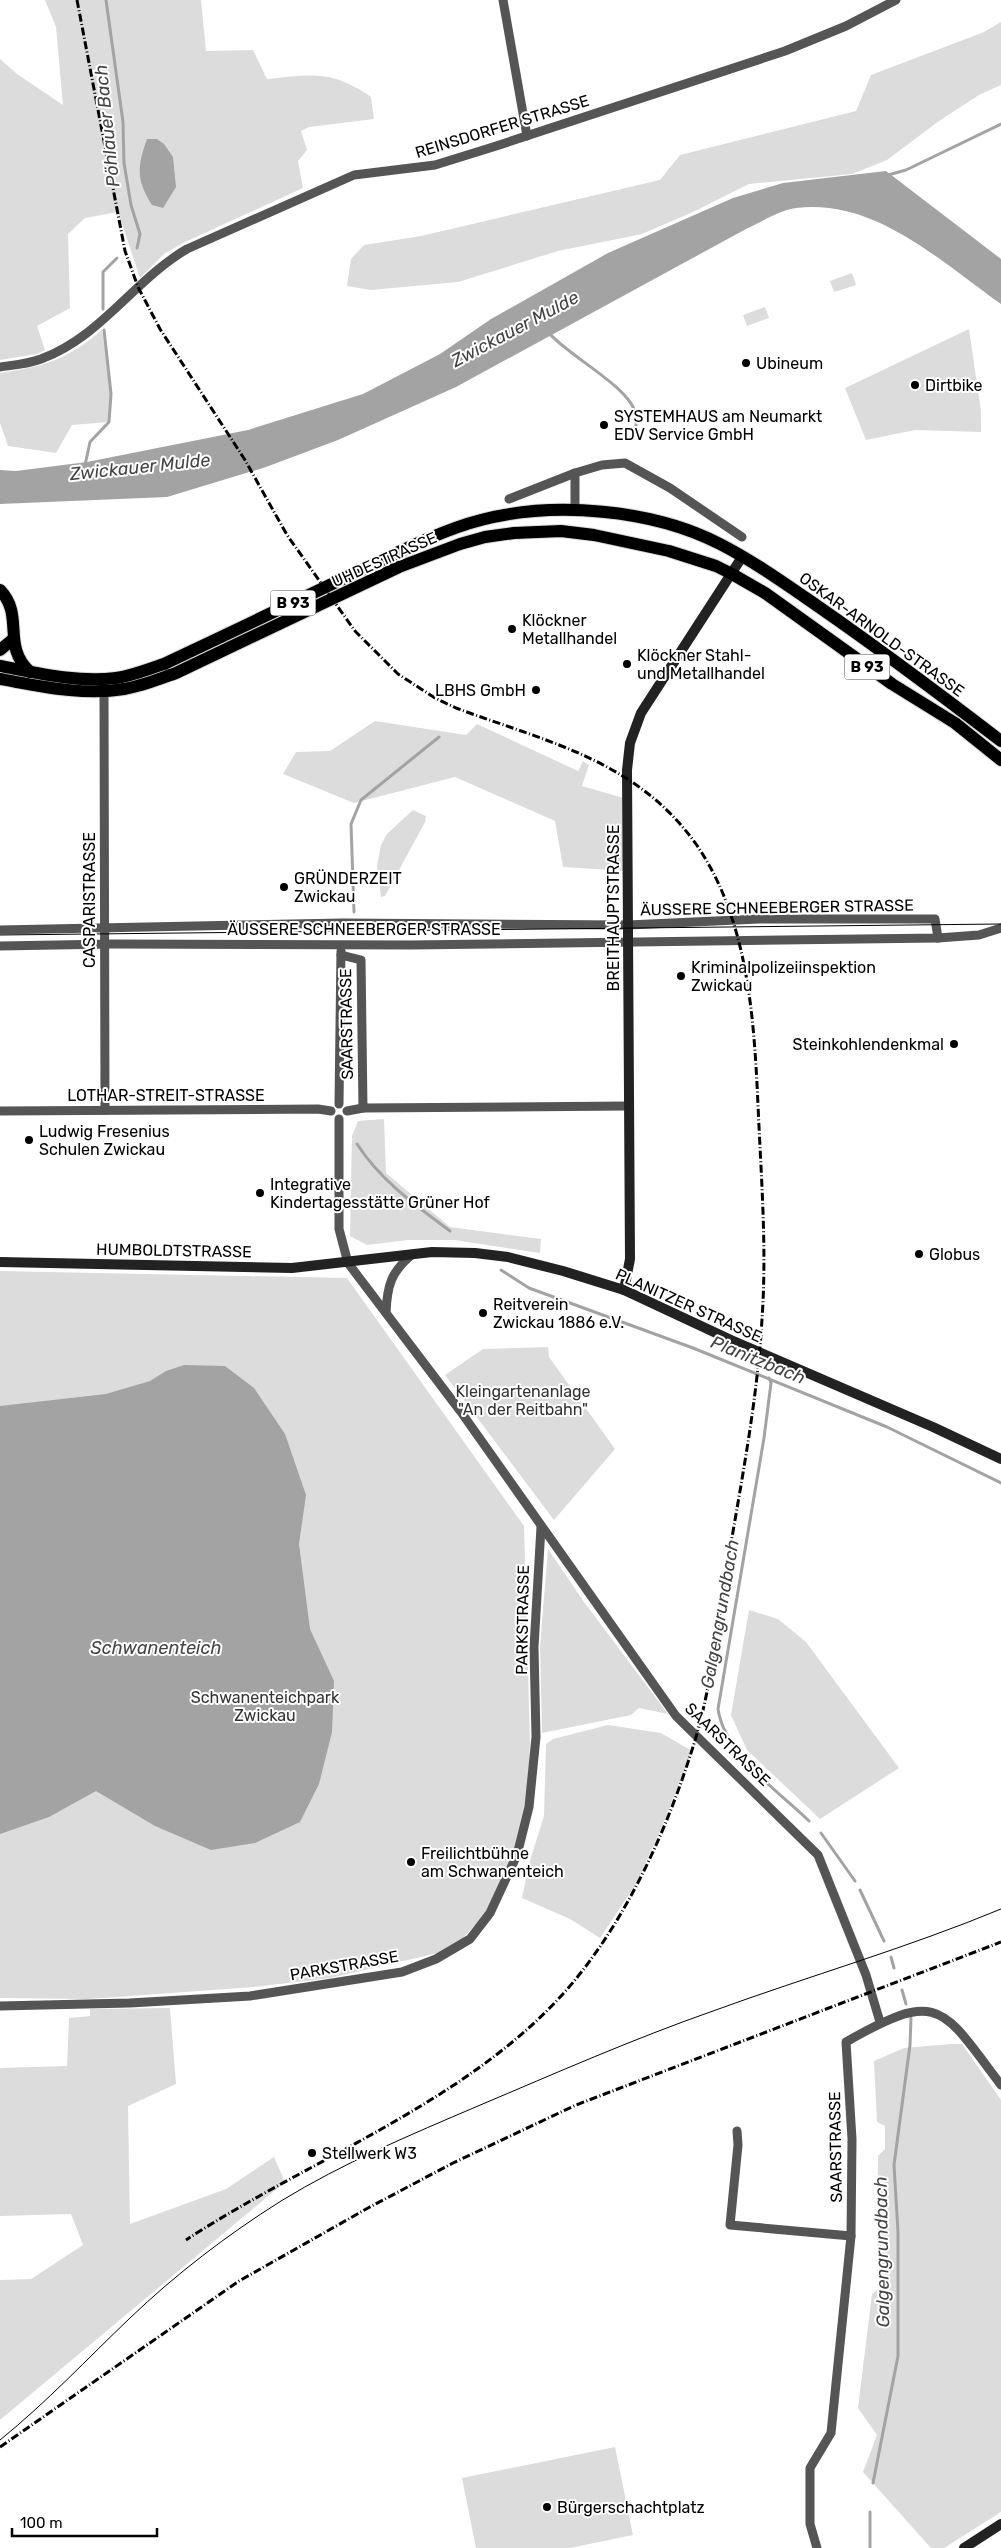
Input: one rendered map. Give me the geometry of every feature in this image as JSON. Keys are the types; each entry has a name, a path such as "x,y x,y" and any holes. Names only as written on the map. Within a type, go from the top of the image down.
{"main road":[{"name":"UHDESTRASSE","path":"0,666 85,679 111,678 134,674 164,664 393,555 480,520 516,513 575,510 631,517 675,527 719,544 742,557"},
{"name":"UHDESTRASSE","path":"0,679 62,689 104,691 140,685 176,673 399,567 460,544 485,537 561,531 594,534 669,551 716,566 732,574"},
{"name":"BREITHAUPTSTRASSE","path":"624,1290 630,1259 627,770 630,743 641,713 742,557"},
{"name":"OSKAR-ARNOLD-STRASSE","path":"742,557 775,577 885,653 1001,741"},
{"name":"OSKAR-ARNOLD-STRASSE","path":"732,574 765,593 892,684 955,723 1001,760"},
{"path":"0,590 10,603 14,623 12,640 22,664 30,672"},
{"path":"0,650 12,640"},
{"name":"PLANITZER STRASSE","path":"348,1263 413,1254 460,1252 498,1256 564,1270 624,1290 731,1340 934,1427 1001,1459"},
{"name":"HUMBOLDTSTRASSE","path":"0,1262 292,1268 348,1263"},
{"path":"964,2548 1001,2524"}],"street":[{"path":"503,0 527,136"},
{"name":"REINSDORFER STRASSE","path":"0,367 40,360 69,346 94,328 170,259 187,249 354,174 435,165 527,136 785,51 846,26 896,0"},
{"path":"509,499 575,473 602,465 625,463 670,488 742,537"},
{"path":"575,473 575,510"},
{"name":"CASPARISTRASSE","path":"104,691 105,1110"},
{"name":"ÄUSSERE SCHNEEBERGER STRASSE","path":"0,930 350,923 628,924 759,920 935,920 938,938"},
{"name":"ÄUSSERE SCHNEEBERGER STRASSE","path":"0,946 104,944 341,945 938,938 979,935 1001,928"},
{"name":"SAARSTRASSE","path":"339,1104 341,945"},
{"name":"SAARSTRASSE","path":"341,955 361,960 363,1108"},
{"path":"339,1104 345,1106 347,1111 345,1116 339,1119 333,1116 331,1111 334,1105 339,1104"},
{"path":"347,1111 363,1108 629,1106"},
{"name":"LOTHAR-STREIT-STRASSE","path":"0,1111 318,1109 331,1111"},
{"name":"SAARSTRASSE","path":"339,1119 340,1229 348,1263 461,1412 676,1716 818,1855 866,1975 880,2022 846,2042 852,2139 851,2236 831,2433 810,2468 810,2524 817,2548"},
{"path":"386,1313 388,1288 392,1274 413,1254"},
{"name":"PARKSTRASSE","path":"0,2006 130,2003 250,1996 402,1972 436,1959 470,1939 490,1913 518,1855 529,1808 536,1737 534,1647 541,1527"},
{"path":"880,2022 915,2010 925,2010 944,2016 967,2039 1001,2085"},
{"path":"737,2130 738,2145 730,2225 851,2236"}],"green space":[{"path":"45,0 201,0 206,51 253,50 267,79 310,75 333,78 345,82 371,97 374,119 309,127 301,131 307,150 298,161 303,188 185,242 164,254 140,278 118,212 85,218 68,234 70,308 37,326 45,350 37,354 0,360 0,59 17,74 63,105 56,27"},
{"path":"1001,22 1001,85 979,95 939,121 887,160 852,174 749,184 693,212 642,234 558,251 458,282 371,290 347,286 351,259 364,245 421,236 660,180 680,155 856,111 871,75 984,32"},
{"path":"852,273 856,285 834,292 830,281"},
{"path":"765,307 769,318 747,326 743,315"},
{"name":"Dirtbike","path":"969,329 981,411 981,432 915,430 866,440 845,388"},
{"path":"102,330 111,393 109,422 72,425 56,453 8,446 0,423 0,373 30,368 55,360 77,348"},
{"path":"375,721 466,735 477,724 578,771 583,761 589,765 582,786 627,799 627,871 563,867 555,821 455,777 354,803 283,774 296,752 330,751"},
{"path":"413,810 426,816 425,822 385,896 381,897 377,866 381,845 387,834"},
{"path":"384,1119 386,1173 450,1227 541,1239 540,1253 454,1240 408,1240 367,1245 350,1236 352,1136 358,1121"},
{"name":"Schwanenteichpark Zwickau","path":"0,1271 347,1278 524,1526 530,1743 527,1804 517,1849 494,1901 461,1940 438,1953 330,1978 254,1987 89,1999 0,1998"},
{"name":"Kleingartenanlage \"An der Reitbahn\"","path":"548,1347 549,1357 615,1449 554,1520 445,1375 483,1349"},
{"path":"548,1549 584,1602 668,1714 639,1708 631,1715 542,1733 540,1646"},
{"path":"749,1610 778,1619 806,1642 899,1768 820,1819 747,1750 731,1715"},
{"path":"608,1725 661,1733 692,1751 662,1827 636,1884 600,1938 570,1919 522,1898 529,1864 544,1816 546,1744 553,1739"},
{"path":"170,2008 176,2084 128,2106 130,2224 226,2189 274,2157 285,2182 0,2420 0,2280 31,2279 83,2245 71,2214 0,2216 0,2068 67,2066 69,2018 90,2016 90,2009"},
{"path":"962,2044 1001,2100 1001,2512 944,2548 931,2548 863,2472 877,2435 858,2408 872,2294 881,2287 883,2273 877,2256 878,2156 885,2149 885,2126 877,2122 874,2061 904,2048"},
{"name":"Bürgerschachtplatz","path":"615,2447 633,2535 570,2548 476,2548 462,2478"}],"water":[{"path":"147,139 157,139 164,144 173,157 176,187 163,208 152,205 141,181 141,158"},
{"name":"Zwickauer Mulde","path":"886,171 1001,259 1001,304 931,253 880,223 853,213 825,208 790,209 746,229 456,387 338,440 266,467 167,497 0,504 0,470 16,471 87,462 248,430 363,394 440,354 491,319 608,253 733,198 783,183"},
{"name":"Schwanenteich","path":"184,1365 225,1366 254,1388 285,1434 306,1495 299,1544 310,1629 334,1681 332,1732 319,1784 300,1822 255,1843 211,1850 155,1826 96,1791 49,1817 0,1834 0,1406 106,1394 150,1381 166,1371"}],"waterway":[{"name":"Pöhlauer Bach","path":"106,0 123,122 124,163 131,205 140,234 137,248"},
{"path":"888,175 906,170 1001,124"},
{"name":"Pöhlauer Bach","path":"103,309 103,272 117,258"},
{"name":"Pöhlauer Bach","path":"85,465 90,442 109,422 111,394 104,330"},
{"name":"Planitzbach","path":"548,332 621,392 630,402 635,412 636,427"},
{"name":"Planitzbach","path":"354,912 351,824 361,800 439,737"},
{"name":"Planitzbach","path":"357,1144 388,1181 450,1231"},
{"name":"Planitzbach","path":"501,1270 529,1288 693,1348 887,1427 1001,1483"},
{"name":"Galgengrundbach","path":"769,1378 771,1383 764,1438 718,1709 723,1726 741,1756 754,1771 809,1821"},
{"name":"Galgengrundbach","path":"821,1833 855,1881"},
{"name":"Galgengrundbach","path":"860,1890 884,1941"},
{"name":"Galgengrundbach","path":"891,1957 894,1968"},
{"name":"Galgengrundbach","path":"902,1990 906,2004"},
{"name":"Galgengrundbach","path":"873,2483 898,2356 898,2232 894,2165 910,2045 911,2018"},
{"name":"Galgengrundbach","path":"870,2512 870,2548"}],"tram line":[{"path":"0,935 1001,924"},
{"path":"0,2440 50,2396 147,2302 184,2271 222,2241 261,2214 328,2174 427,2128 654,2033 749,1998 894,1949 1001,1909"}],"railway":[{"path":"77,0 125,251 138,287 160,329 245,460 287,535 355,631 398,674 435,698 456,708 588,757 618,773 646,792 672,815 696,844 713,873 727,904 745,970 754,1038 762,1185 764,1239 760,1352 747,1449 708,1687 698,1729 682,1780 659,1839 631,1897 615,1924 579,1975 540,2018 495,2056 446,2090 394,2122 186,2240"},
{"path":"0,2447 239,2281 368,2208 453,2163 576,2105 1001,1942"}],"place":[{"name":"Ubineum","path":"746,363"},
{"name":"Dirtbike","path":"915,385"},
{"name":"SYSTEMHAUS am Neumarkt EDV Service GmbH","path":"604,425"},
{"name":"Klöckner Metallhandel","path":"512,629"},
{"name":"Klöckner Stahl- und Metallhandel","path":"627,664"},
{"name":"LBHS GmbH","path":"536,690"},
{"name":"GRÜNDERZEIT Zwickau","path":"284,887"},
{"name":"Kriminalpolizeiinspektion Zwickau","path":"681,976"},
{"name":"Steinkohlendenkmal","path":"954,1044"},
{"name":"Ludwig Fresenius Schulen Zwickau","path":"29,1140"},
{"name":"Integrative Kindertagesstätte Grüner Hof","path":"260,1193"},
{"name":"Globus","path":"919,1254"},
{"name":"Reitverein Zwickau 1886 e.V.","path":"483,1313"},
{"name":"Freilichtbühne am Schwanenteich","path":"411,1862"},
{"name":"Stellwerk W3","path":"312,2153"},
{"name":"Bürgerschachtplatz","path":"547,2507"}]}
